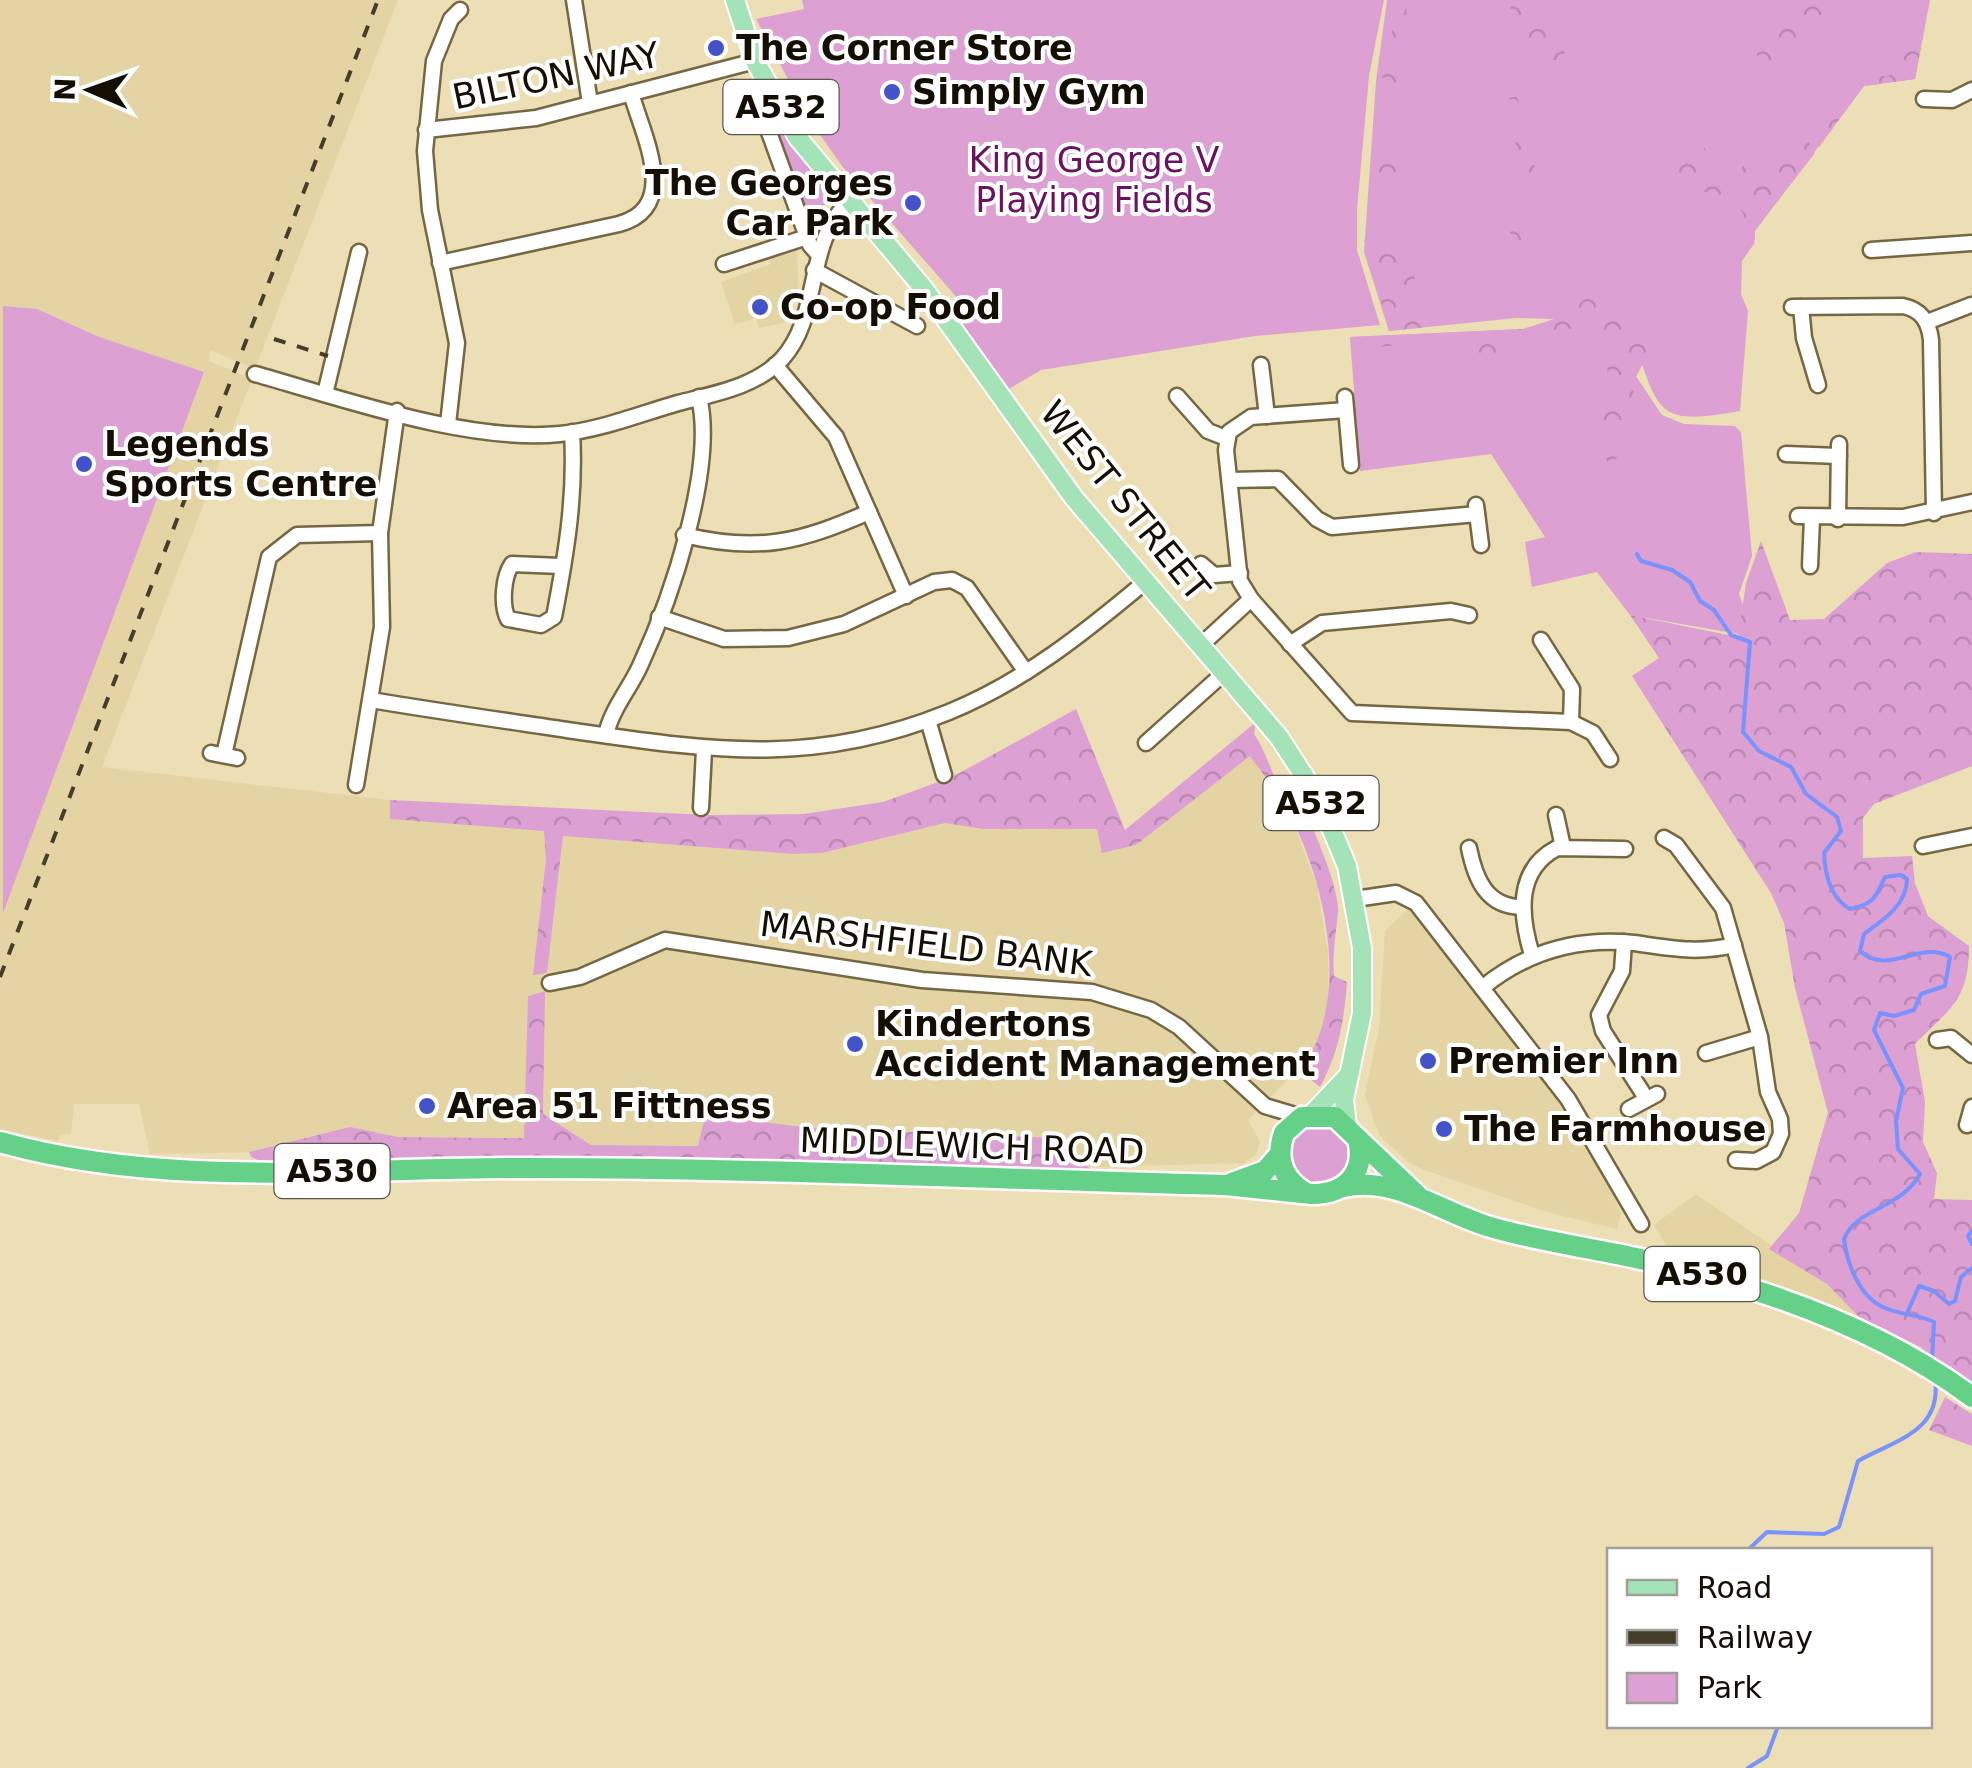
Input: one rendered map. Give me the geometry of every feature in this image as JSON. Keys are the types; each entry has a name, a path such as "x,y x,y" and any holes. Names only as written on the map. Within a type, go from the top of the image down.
{"highway":[{"path":"1306,1116 1331,1116 1353,1132 1359,1165 1344,1188 1306,1194 1288,1179 1280,1148 1306,1116"},
{"name":"A530","path":"1353,1132 1420,1198"},
{"name":"MIDDLEWICH ROAD","path":"0,1142 105,1164 160,1169 278,1172 568,1168 1225,1185 1306,1194"},
{"name":"MIDDLEWICH ROAD","path":"1225,1185 1264,1171 1280,1148"},
{"name":"A530","path":"1344,1188 1373,1183 1490,1227 1668,1265 1764,1292 1918,1364 1963,1391"}],"main road":[{"name":"WEST STREET","path":"735,0 755,61 798,138 924,289 1049,466 1305,774 1340,846 1355,899 1363,992 1348,1077 1353,1132"},
{"path":"1306,1116 1348,1077"}],"street":[{"path":"574,0 590,103"},
{"path":"448,424 458,353 426,182 426,130 434,61 451,19 460,10"},
{"name":"BILTON WAY","path":"426,130 512,122 755,61"},
{"path":"754,90 808,237 818,254"},
{"path":"1924,99 1952,100 1972,90"},
{"path":"440,263 640,216 653,199 655,182 631,93"},
{"path":"255,374 448,424 511,434 572,432 699,397 742,384 776,365 793,342 827,228 850,201"},
{"path":"724,264 808,237"},
{"path":"1870,250 1972,243"},
{"path":"326,394 359,252"},
{"path":"814,270 917,326"},
{"path":"1926,322 1971,305"},
{"path":"1818,385 1822,364 1804,338 1796,307 1904,306 1917,311 1926,322 1931,340 1934,512"},
{"path":"776,365 830,429 906,596"},
{"path":"1261,365 1267,416"},
{"path":"1177,396 1208,431 1226,438"},
{"path":"606,736 658,617 684,535 705,448 699,397"},
{"path":"1351,465 1346,404 1242,420 1226,438 1242,586 1340,703 1357,714 1571,722 1593,733 1610,759"},
{"path":"356,785 382,627 380,533 397,411"},
{"path":"560,566 521,562 510,566 504,609 508,619 541,625 552,620 560,566 572,526 572,432"},
{"path":"1795,450 1839,450 1838,519"},
{"path":"1230,480 1278,478 1317,519 1332,527 1476,509 1481,545"},
{"path":"1815,558 1805,517 1838,519 1934,512 1972,502"},
{"path":"684,535 731,546 784,543 870,512"},
{"path":"224,755 268,556 297,535 380,533"},
{"path":"1201,564 1214,575 1240,573"},
{"path":"658,617 724,639 764,641 832,628 939,580 958,581 1026,672"},
{"path":"370,700 704,750 776,752 821,747 928,720 1026,672 1079,637 1145,582"},
{"path":"1200,646 1252,599"},
{"path":"1290,644 1322,623 1450,612 1470,615"},
{"path":"1541,640 1572,689 1571,722"},
{"path":"1146,743 1224,672"},
{"path":"928,720 944,776"},
{"path":"700,808 704,750"},
{"path":"1556,815 1564,847"},
{"path":"1924,846 1948,836 1972,836"},
{"path":"1664,838 1676,844 1720,902 1760,1038 1768,1092 1780,1119 1781,1134 1768,1156 1749,1162 1736,1160"},
{"path":"1532,954 1522,907 1524,889 1537,864 1552,850 1564,847 1625,849"},
{"path":"1469,848 1482,888 1501,904 1522,907"},
{"path":"1355,899 1388,894 1409,898 1568,1099 1641,1224"},
{"name":"MARSHFIELD BANK","path":"550,983 580,977 665,940 922,980 1092,992 1151,1010 1179,1027 1265,1106 1280,1148"},
{"path":"1482,988 1532,954 1578,944 1624,942 1697,952 1734,945"},
{"path":"1624,942 1622,971 1599,1015 1603,1030 1651,1096 1629,1109"},
{"path":"1706,1053 1760,1038"},
{"path":"1937,1040 1951,1038 1972,1056"},
{"name":"MARSHFIELD BANK","path":"1265,1106 1306,1116"}],"shaded area":[{"path":"0,0 398,0 255,369 210,350 209,361 252,379 102,767 390,800 391,819 544,830 546,859 534,975 547,973 563,836 793,854 822,853 945,823 983,829 1097,829 1102,852 1136,845 1250,755 1290,814 1317,886 1328,953 1329,1008 1316,1051 1248,1120 1260,1142 1256,1154 1244,1163 1092,1167 1054,1138 813,1128 710,1116 705,1118 699,1146 591,1145 543,1114 544,991 528,996 525,1138 399,1137 399,1150 150,1154 139,1104 74,1104 71,1134 60,1134 59,1141 0,1130"},
{"path":"797,246 799,295 783,323 759,328 756,318 735,324 721,282 771,264 769,255"},
{"path":"1408,909 1544,1078 1613,1195 1621,1213 1617,1229 1550,1213 1424,1170 1407,1161 1379,1135 1365,1095 1379,1028 1385,931"},
{"path":"1696,1194 1827,1284 1860,1318 1785,1287 1672,1255 1654,1225"}],"green space":[{"name":"King George V Playing Fields","path":"802,0 1384,0 1369,76 1357,209 1357,250 1380,325 1255,336 1041,370 1007,390 954,320 966,308 842,166 809,119 756,19 804,9"},
{"path":"1387,0 1930,0 1915,79 1864,86 1755,231 1754,244 1742,261 1741,294 1748,311 1740,411 1692,417 1665,409 1649,384 1633,339 1599,321 1662,415 1684,424 1735,426 1741,432 1752,556 1739,594 1755,637 1630,615 1597,572 1532,587 1525,542 1545,537 1491,454 1360,471 1350,337 1523,329 1554,319 1516,318 1389,331 1364,252 1376,81"},
{"path":"1398,0 1408,0 1404,31 1392,60 1402,69 1408,83 1398,108 1381,103 1379,94"},
{"path":"1510,0 1531,0 1563,48 1570,70 1560,81 1548,82 1540,71 1545,59 1540,48 1526,55 1512,30"},
{"path":"1761,0 1849,0 1809,51 1790,64 1778,64 1757,58 1757,49 1776,30 1772,11"},
{"path":"1919,19 1926,20 1915,79 1864,86 1819,147 1821,134 1815,124 1829,101 1855,82 1899,74 1909,29 1914,29"},
{"path":"754,87 825,187 826,203 812,222 808,221"},
{"path":"1517,96 1537,175 1519,232 1524,250 1510,233 1526,180 1513,135 1509,98"},
{"path":"1801,140 1808,141 1815,153 1755,230 1754,244 1742,241 1744,215 1733,197 1687,189 1674,179 1677,162 1692,142 1701,142 1710,157 1707,176 1735,179 1749,156 1768,162 1772,152 1791,148"},
{"path":"1387,141 1400,154 1400,165 1395,184 1383,187 1370,177 1380,144"},
{"path":"1394,239 1415,275 1413,309 1426,315 1425,327 1389,331 1364,240"},
{"path":"1590,294 1596,294 1604,308 1624,310 1640,319 1650,336 1647,355 1632,385 1642,429 1630,435 1627,453 1608,463 1596,436 1606,413 1608,348 1594,337 1568,329 1541,333 1499,350 1500,360 1491,368 1462,339 1377,347 1351,342 1350,337 1523,329 1566,316"},
{"name":"Legends Sports Centre","path":"3,306 37,309 99,337 204,372 3,913"},
{"path":"1761,541 1790,620 1824,619 1887,563 1916,552 1972,554 1972,766 1874,804 1863,818 1863,858 1912,856 1915,883 1928,916 1969,946 1961,992 1915,1044 1925,1102 1923,1142 1937,1173 1934,1199 1972,1200 1972,1397 1918,1364 1922,1348 1860,1318 1827,1284 1769,1249 1799,1213 1828,1113 1795,988 1784,923 1771,893 1632,676 1659,658 1630,615 1738,637 1746,583"},
{"path":"1076,709 1125,830 1256,722 1254,734 1279,785 1297,791 1337,901 1334,976 1347,982 1346,996 1336,1049 1320,1087 1300,1071 1316,1043 1326,1012 1329,978 1323,909 1303,842 1276,791 1250,756 1136,845 1102,853 1097,829 983,829 945,823 822,853 793,854 563,836 547,973 533,975 546,859 544,831 390,819 390,800 707,815 804,814 883,802 952,777"},
{"path":"545,991 543,1114 591,1145 698,1146 705,1117 710,1116 813,1128 1054,1138 1093,1171 263,1162 251,1157 249,1152 350,1127 398,1137 524,1138 528,996"},
{"path":"1320,1124 1341,1133 1350,1154 1341,1175 1320,1184 1299,1175 1290,1154 1299,1133"},
{"path":"1945,1397 1972,1414 1972,1446 1929,1430"}],"waterway":[{"path":"1637,554 1641,561 1672,570 1690,582 1700,601 1714,610 1731,635 1750,642 1743,732 1759,751 1791,767 1806,794 1837,817 1841,831 1824,853 1827,877 1838,899 1850,909 1858,907 1873,899 1885,877 1901,875 1907,879 1903,897 1864,934 1860,951 1882,960 1927,952 1950,957 1945,986 1921,994 1914,1010 1894,1016 1880,1013 1874,1030 1903,1088 1896,1121 1898,1149 1920,1174 1902,1195 1858,1221 1844,1239 1852,1269 1868,1297 1885,1308 1934,1322 1932,1361"},
{"path":"1972,1231 1968,1236 1972,1244"},
{"path":"1908,1311 1919,1286 1934,1291 1949,1304 1955,1301 1961,1277 1972,1268"},
{"path":"1750,1548 1767,1532 1824,1534 1839,1527 1858,1461 1901,1440 1924,1423 1935,1397 1935,1380"},
{"path":"1748,1768 1767,1756 1777,1728"}],"railway":[{"path":"0,977 378,0"},
{"path":"274,339 328,356"}],"place":[{"name":"The Corner Store","path":"716,48"},
{"name":"Simply Gym","path":"892,92"},
{"name":"The Georges Car Park","path":"913,203"},
{"name":"Co-op Food","path":"760,307"},
{"name":"Legends Sports Centre","path":"84,464"},
{"name":"Kindertons Accident Management","path":"855,1044"},
{"name":"Premier Inn","path":"1428,1061"},
{"name":"Area 51 Fittness","path":"427,1106"},
{"name":"The Farmhouse","path":"1444,1129"}]}
